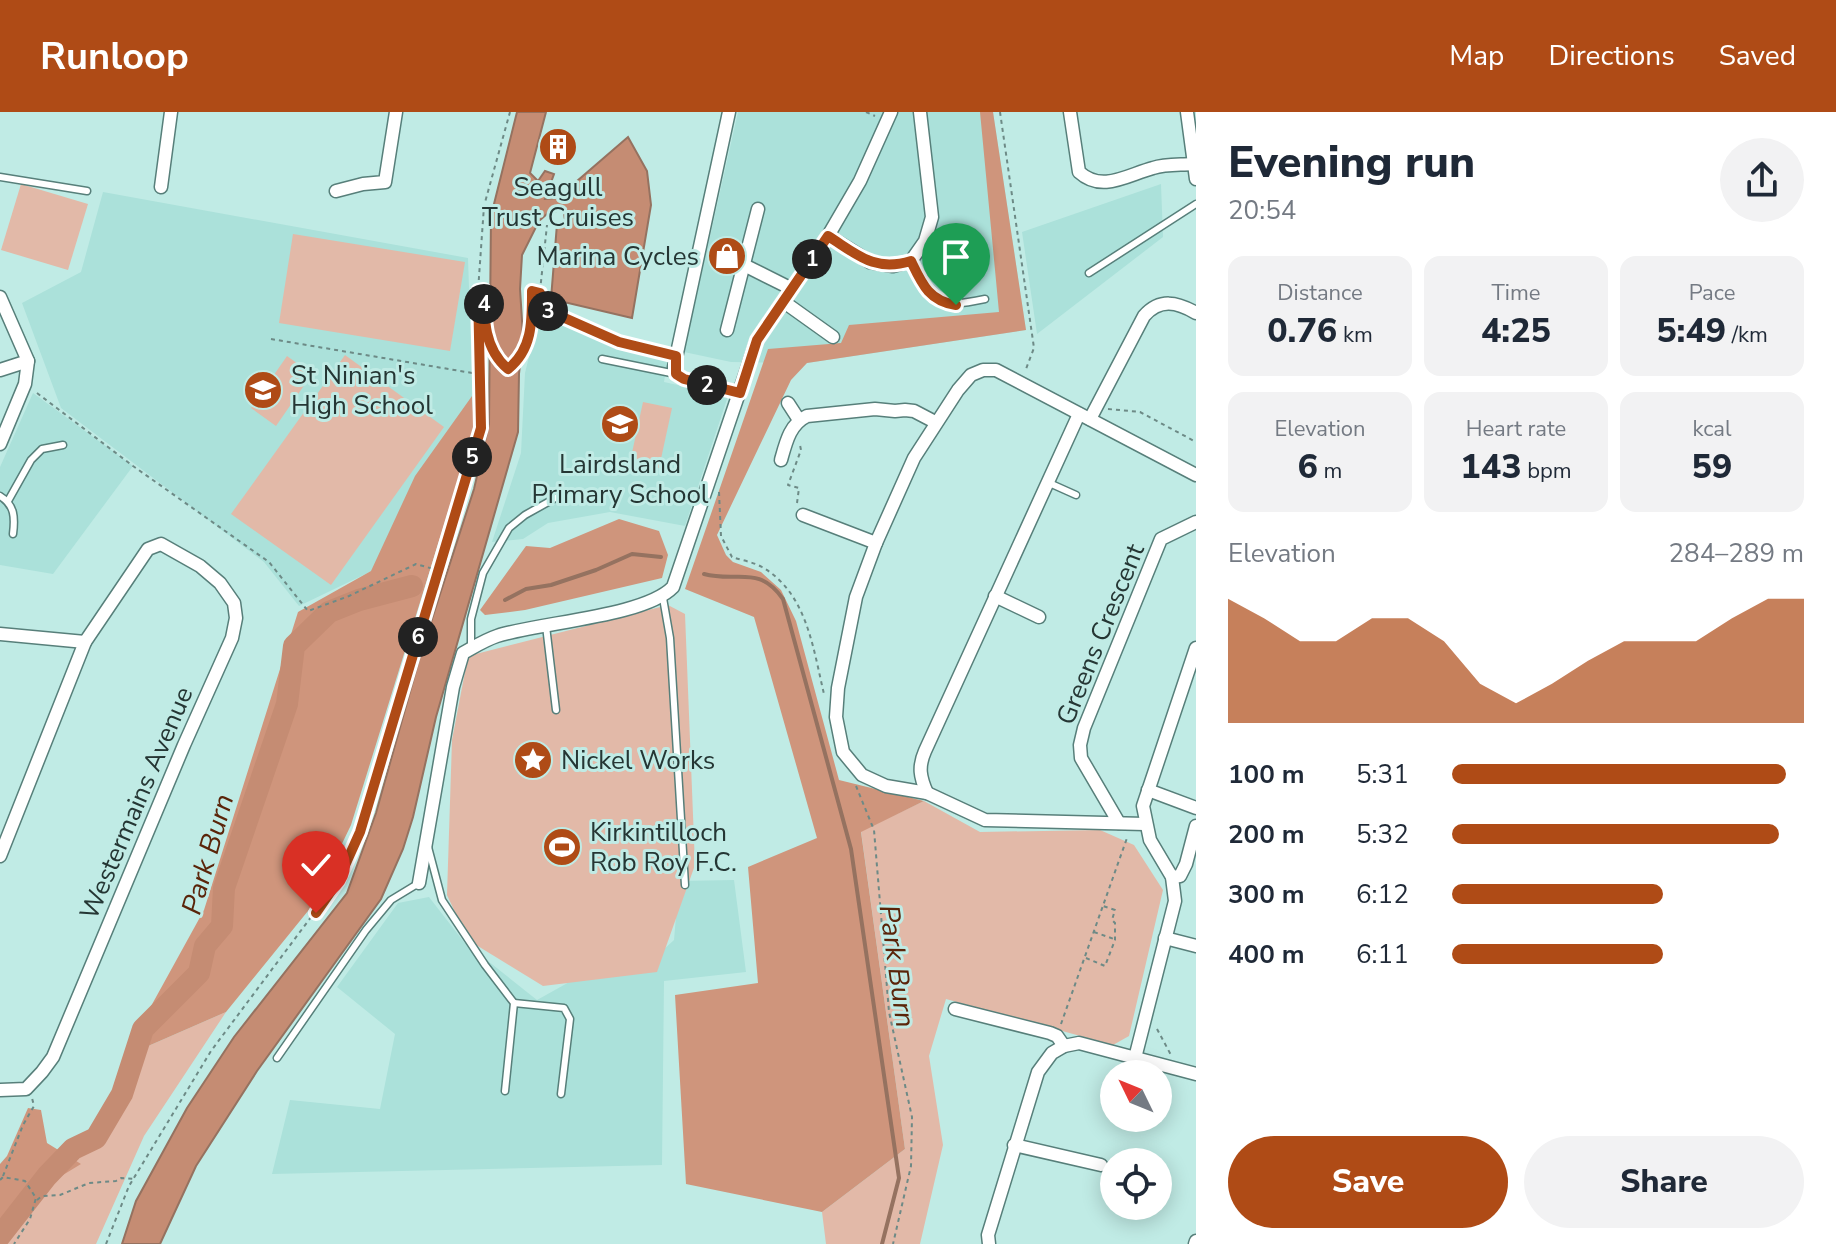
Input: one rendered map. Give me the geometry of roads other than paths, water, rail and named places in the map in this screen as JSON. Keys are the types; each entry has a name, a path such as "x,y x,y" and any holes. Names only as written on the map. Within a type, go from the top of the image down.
{"street":[{"path":"161,187 171,112"},
{"path":"336,191 385,182 396,112"},
{"path":"729,112 676,356 676,374 684,379 740,393"},
{"path":"419,883 453,687 463,653 496,637 663,598 673,587 757,340 828,236 860,181 891,112"},
{"path":"828,236 870,262 893,266 911,261 925,241 932,217 920,112"},
{"path":"1070,112 1079,172 1087,179 1099,184 1155,167 1192,164"},
{"path":"1187,112 1196,179"},
{"path":"727,330 758,209"},
{"path":"744,265 792,289"},
{"path":"0,297 28,361 25,384 0,444"},
{"path":"784,302 833,337"},
{"path":"927,793 920,778 920,764 1047,482 1150,309 1163,303 1174,303 1196,313"},
{"path":"0,370 28,361"},
{"path":"1196,475 1088,414 996,370 983,370 971,375 935,422 908,469 856,597 838,688 838,737 843,752 862,775 886,786 927,793 985,820 1132,823 1143,806 1191,676 1196,648"},
{"path":"788,403 798,421"},
{"path":"781,460 788,436 798,421 807,416 875,409 914,411 935,422"},
{"path":"803,515 876,543"},
{"name":"Greens Crescent","path":"1172,877 1150,840 1132,823 1081,758 1080,745 1084,728 1161,539 1196,522"},
{"name":"Westermains Avenue","path":"0,1090 26,1089 53,1057 232,638 236,618 234,603 220,583 200,566 161,544 148,549 85,642"},
{"path":"995,596 1039,617"},
{"path":"0,634 85,642 0,856"},
{"path":"1148,790 1196,808"},
{"path":"1135,1058 1175,901 1172,877 1180,876 1186,864 1196,826"},
{"path":"1165,938 1196,946"},
{"path":"955,1009 1060,1041 1079,1043 1196,1074"},
{"path":"989,1244 988,1235 1038,1072 1060,1041"},
{"path":"1014,1145 1100,1165"}],"lane":[{"path":"0,177 87,191"},
{"path":"1089,273 1196,204"},
{"path":"911,261 925,290 940,303 956,305 985,299"},
{"path":"602,359 676,374"},
{"path":"8,501 31,460 42,449 63,445"},
{"path":"1047,482 1076,495"},
{"path":"0,496 8,501 15,517 13,534"},
{"path":"471,649 471,619 483,573 509,528 559,496"},
{"path":"663,598 670,638 685,885"},
{"path":"546,626 556,710"},
{"path":"427,839 442,900 514,1003 505,1091"},
{"path":"277,1058 366,930 391,900 419,883"},
{"path":"514,1003 564,1008 568,1013 570,1019 561,1094"}],"waterway":[{"name":"Park Burn","path":"505,600 526,589 551,585 632,554 661,557"},
{"name":"Park Burn","path":"704,574 756,578 774,588 783,599 851,849 899,1178 882,1244"},
{"name":"Park Burn","path":"0,1236 47,1176 73,1149 96,1138 122,1094 143,1029 199,973 205,946 222,926 224,888 287,704 294,646 329,612 359,600 412,586"}],"place":[{"name":"Seagull Trust Cruises","path":"558,147"},
{"name":"Marina Cycles","path":"727,256"},
{"name":"St Ninian's High School","path":"263,390"},
{"name":"Lairdsland Primary School","path":"620,424"},
{"name":"Nickel Works","path":"533,760"},
{"name":"Kirkintilloch Rob Roy F.C.","path":"562,847"}]}
